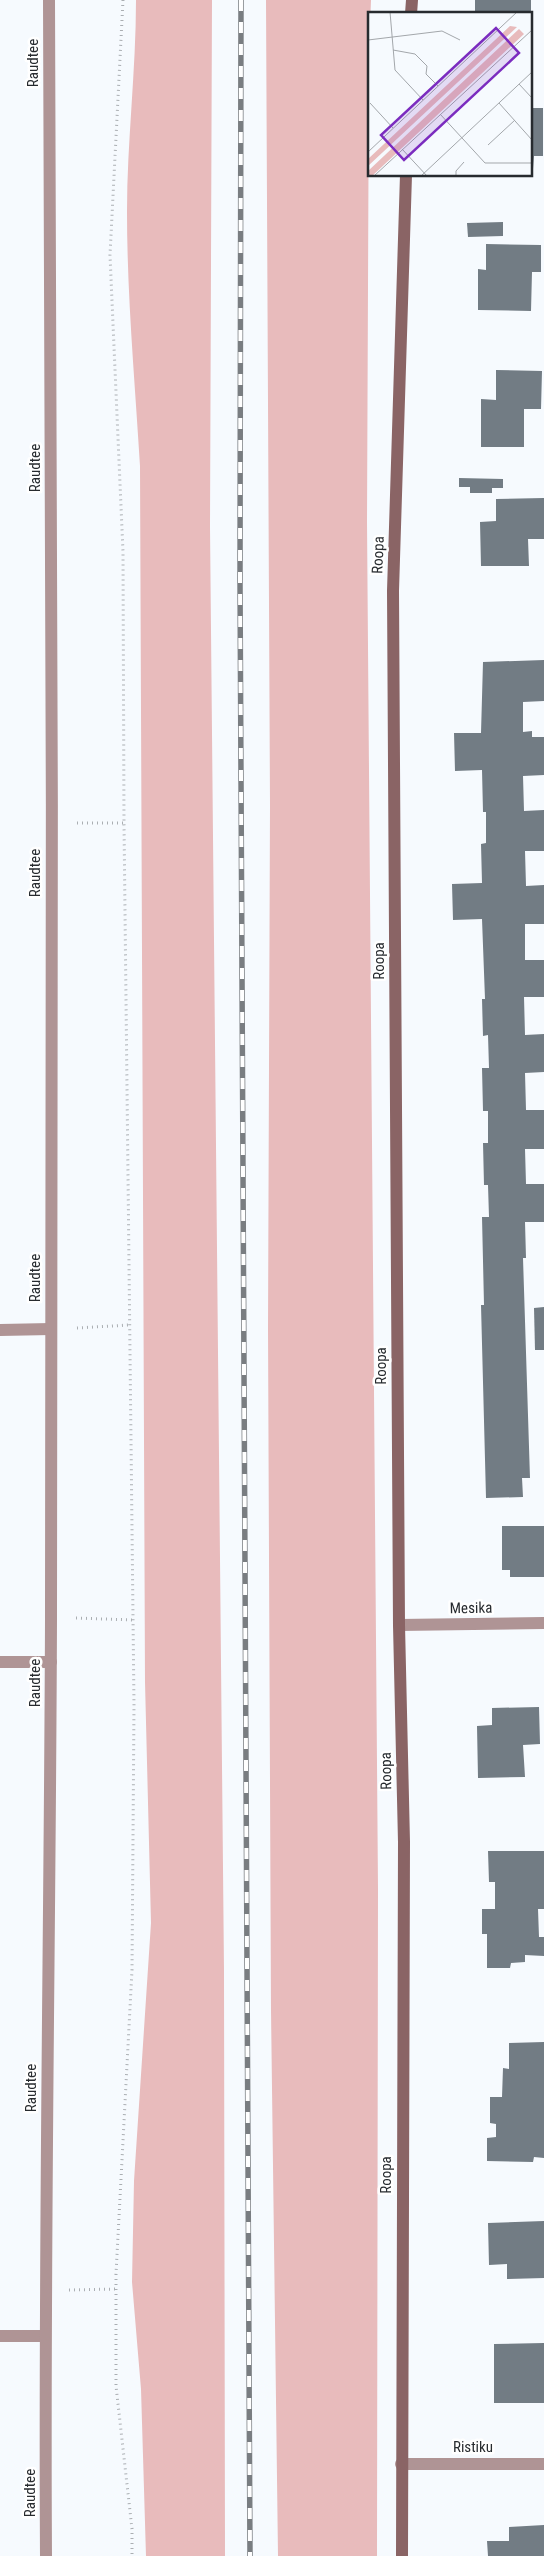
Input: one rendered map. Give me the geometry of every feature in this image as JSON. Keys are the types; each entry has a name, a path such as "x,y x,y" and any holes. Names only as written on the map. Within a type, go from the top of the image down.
{"street":[{"name":"Raudtee","path":"46,2556 45,2336 51,1662 52,823 49,0"},
{"name":"Roopa","path":"402,2556 404,1842 399,1625 393,591 406,176"},
{"path":"0,1330 51,1330"},
{"name":"Mesika","path":"399,1625 544,1623"},
{"path":"0,1662 51,1662"},
{"path":"0,2336 45,2336"},
{"name":"Ristiku","path":"401,2464 544,2464"}],"path":[{"path":"123,0 110,255 123,552 124,823 133,1620 132,1970 116,2289 116,2386 132,2529 132,2556"},
{"path":"52,823 124,823"},
{"path":"51,1330 129,1326"},
{"path":"51,1618 133,1620"},
{"path":"46,2290 116,2289"}],"shaded area":[{"path":"136,0 212,0 210,527 224,1971 225,2556 146,2556 141,2389 132,2282 134,2181 151,1923 145,1682 140,466 127,244 128,159 135,53"},
{"path":"266,0 371,0 371,12 368,12 367,522 378,1888 377,2556 278,2556 271,2010 268,1328 270,806"}],"building":[{"path":"475,0 531,0 531,12 475,12"},
{"path":"532,108 543,108 543,156 534,156 533,169"},
{"path":"503,222 503,236 468,237 467,223"},
{"path":"486,244 541,245 541,272 532,272 531,311 478,310 478,269 486,270"},
{"path":"496,370 542,371 541,409 524,409 524,447 481,447 481,399 496,400"},
{"path":"459,478 503,479 503,488 492,488 492,493 470,493 470,487 459,487"},
{"path":"544,498 544,539 528,539 529,566 481,566 480,522 496,521 496,499"},
{"path":"544,660 544,701 523,702 523,732 532,731 532,737 544,737 544,775 523,776 524,811 544,810 544,851 525,851 526,886 544,885 544,924 525,924 525,960 544,960 544,997 524,997 525,1035 544,1034 544,1072 525,1073 526,1110 544,1110 544,1149 525,1149 526,1184 544,1184 544,1222 525,1222 526,1258 523,1258 530,1478 522,1478 523,1497 486,1498 481,1305 484,1305 482,1217 489,1217 488,1185 484,1185 483,1143 488,1143 488,1111 483,1111 482,1068 489,1068 488,1035 483,1036 482,999 485,999 482,919 453,920 452,884 482,883 481,844 486,843 486,812 483,812 482,770 455,771 454,733 481,733 483,662"},
{"path":"544,1307 544,1350 535,1350 534,1308"},
{"path":"502,1526 544,1526 544,1577 510,1577 510,1570 502,1570"},
{"path":"539,1707 540,1744 523,1745 525,1777 478,1778 477,1726 492,1725 492,1708"},
{"path":"488,1851 544,1851 544,1909 538,1909 539,1937 544,1937 544,1956 525,1955 525,1962 511,1963 510,1968 487,1968 487,1934 482,1934 482,1909 495,1909 495,1882 489,1882"},
{"path":"544,2042 544,2158 534,2157 533,2162 487,2161 487,2138 496,2137 496,2124 490,2123 490,2097 502,2097 503,2068 509,2069 509,2043"},
{"path":"544,2221 544,2278 507,2279 507,2264 489,2265 488,2223"},
{"path":"544,2343 544,2403 494,2403 494,2344"},
{"path":"544,2525 544,2556 488,2556 487,2541 509,2541 509,2527"}],"railway":[{"path":"241,0 240,580 250,2556"}]}
